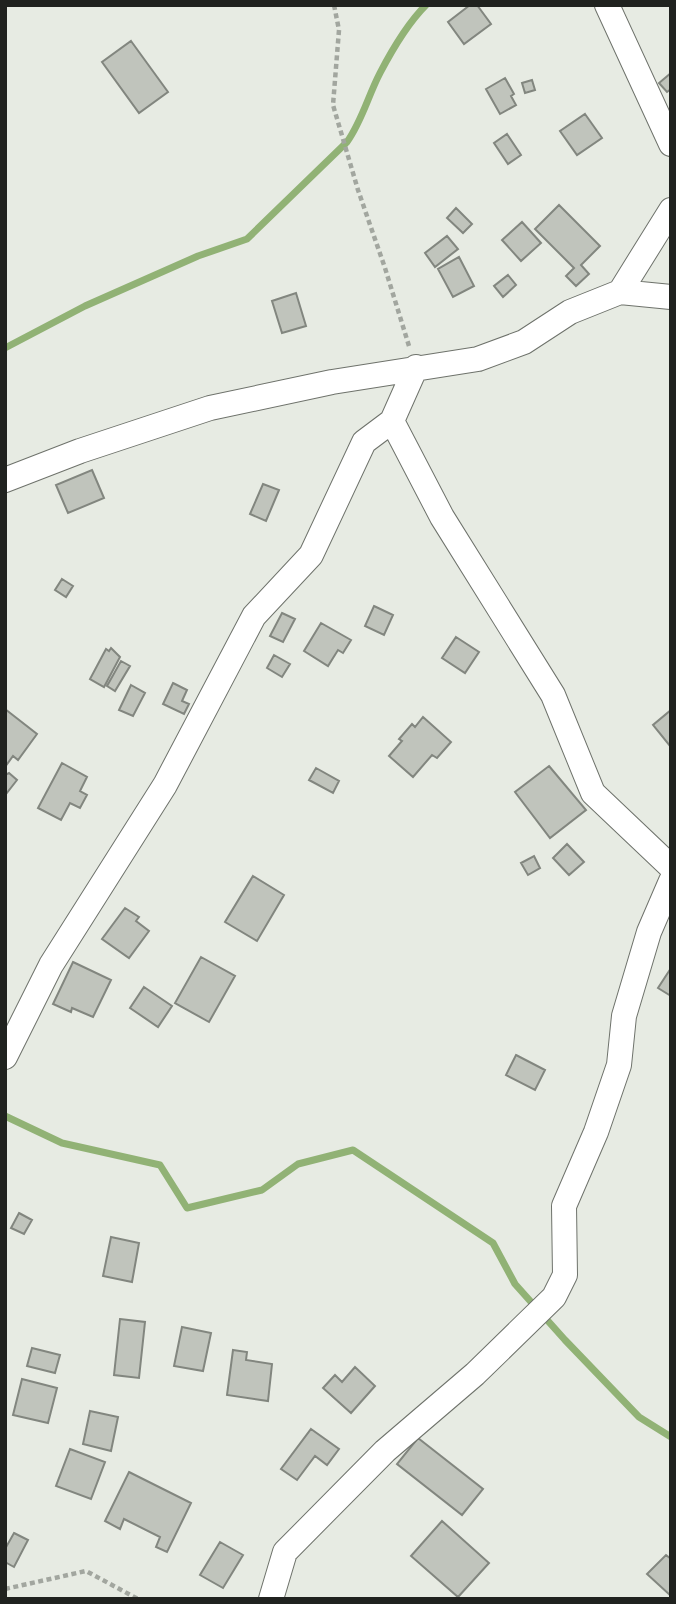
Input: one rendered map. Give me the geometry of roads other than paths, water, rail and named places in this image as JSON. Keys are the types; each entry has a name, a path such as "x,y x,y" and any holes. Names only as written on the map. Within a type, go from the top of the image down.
{"street":[{"path":"607,5 671,144"},
{"path":"620,292 671,209"},
{"path":"5,480 80,451 210,408 332,382 478,359 524,342 569,313 620,292 671,297"},
{"path":"5,1057 51,965 165,786 254,616 311,555 364,442 392,421 416,367"},
{"path":"392,421 442,517 554,695 593,793 671,867"},
{"path":"271,1599 285,1552 385,1451 475,1374 554,1297 565,1275 564,1206 596,1132 619,1065 624,1016 649,932 671,881"}],"waterway":[{"path":"5,348 85,306 198,256 247,239 347,142 390,55 406,29 426,5"},
{"path":"5,1116 62,1143 160,1165 187,1208 262,1190 298,1164 353,1150 493,1243 515,1284 565,1340 639,1417 671,1437"}]}
